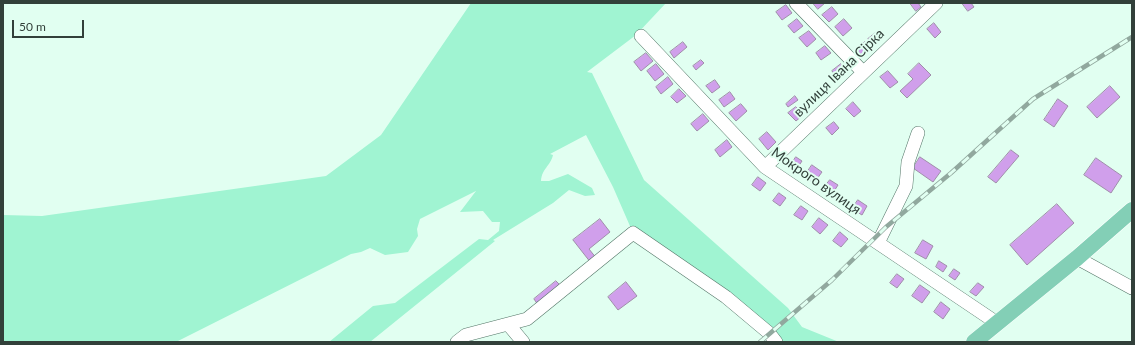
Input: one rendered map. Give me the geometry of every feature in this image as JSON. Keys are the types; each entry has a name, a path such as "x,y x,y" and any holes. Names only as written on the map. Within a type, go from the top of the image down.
{"main road":[{"path":"974,342 1078,258 1132,210"}],"street":[{"path":"796,3 863,72"},
{"name":"вулиця Івана Сірка","path":"765,167 936,3"},
{"name":"Мокрого вулиця","path":"641,36 765,167 997,323"},
{"path":"878,243 906,186 908,162 918,133"},
{"path":"457,342 466,335 527,319 633,233 726,297 769,333 776,342"},
{"path":"1078,258 1132,288"},
{"path":"508,324 523,342"}],"green space":[{"path":"471,3 666,3 636,35 587,72 592,73 644,180 788,308 802,327 839,342 776,342 633,233 613,187 586,135 550,154 553,155 552,159 543,173 541,181 549,181 568,174 592,188 595,195 585,196 569,190 553,203 493,240 495,241 370,342 329,342 373,306 395,303 479,239 488,240 499,231 500,222 492,222 483,211 460,212 476,191 420,219 417,229 418,236 408,252 385,255 370,248 351,254 176,342 3,342 3,215 42,216 326,176 381,135"}],"building":[{"path":"813,3 825,3 818,9"},
{"path":"910,3 918,3 921,7 916,11"},
{"path":"962,3 971,3 974,7 968,11"},
{"path":"786,5 792,13 782,20 776,12"},
{"path":"832,7 838,14 829,22 822,15"},
{"path":"797,19 803,26 794,33 788,26"},
{"path":"844,19 852,28 843,36 835,27"},
{"path":"934,23 941,32 935,38 927,29"},
{"path":"809,31 816,39 807,47 799,38"},
{"path":"878,31 883,38 873,45 868,39"},
{"path":"683,42 687,47 674,58 670,52"},
{"path":"865,42 870,49 861,55 856,49"},
{"path":"825,46 831,53 821,60 816,53"},
{"path":"646,53 653,61 641,71 634,62"},
{"path":"701,60 704,63 696,70 693,66"},
{"path":"919,63 931,75 907,98 900,91 913,79 908,74"},
{"path":"656,64 664,74 655,81 647,71"},
{"path":"841,64 847,72 838,79 832,71"},
{"path":"888,71 898,82 890,88 880,77"},
{"path":"668,77 673,84 661,94 656,87"},
{"path":"715,80 720,87 712,93 706,86"},
{"path":"1110,86 1120,97 1097,118 1087,107"},
{"path":"679,89 686,96 677,103 671,97"},
{"path":"730,92 735,99 724,107 719,100"},
{"path":"795,96 798,100 788,107 786,104"},
{"path":"1058,99 1068,106 1054,127 1044,120"},
{"path":"853,102 861,111 854,117 846,109"},
{"path":"741,104 747,111 736,121 729,113"},
{"path":"796,107 803,115 796,121 788,113"},
{"path":"703,114 709,121 697,131 691,124"},
{"path":"834,122 839,128 832,135 826,128"},
{"path":"767,132 776,142 768,150 759,139"},
{"path":"727,140 732,147 720,157 715,150"},
{"path":"1011,150 1019,156 996,183 988,177"},
{"path":"796,157 802,161 796,170 790,166"},
{"path":"920,157 941,171 933,182 913,168"},
{"path":"1096,158 1122,176 1111,193 1084,175"},
{"path":"812,165 822,172 814,183 804,177"},
{"path":"758,177 766,183 760,191 752,185"},
{"path":"830,180 838,185 831,196 822,190"},
{"path":"779,193 786,198 780,206 773,201"},
{"path":"858,200 867,206 862,215 852,209"},
{"path":"1057,204 1074,223 1027,265 1010,245"},
{"path":"801,206 808,211 802,220 794,215"},
{"path":"819,218 828,225 820,234 812,227"},
{"path":"600,219 610,232 589,249 597,259 591,263 573,240"},
{"path":"840,232 848,239 841,247 833,241"},
{"path":"923,240 933,246 926,259 915,253"},
{"path":"939,261 947,266 943,272 936,267"},
{"path":"954,269 960,273 955,280 949,276"},
{"path":"897,274 904,279 897,288 890,283"},
{"path":"556,281 561,286 538,305 534,299"},
{"path":"626,282 637,296 618,310 608,297"},
{"path":"978,283 984,287 976,296 970,292"},
{"path":"920,285 930,292 922,303 912,296"},
{"path":"941,302 950,309 943,319 934,312"}],"railway":[{"path":"760,342 832,280 886,227 951,173 1033,99 1132,37"}]}
